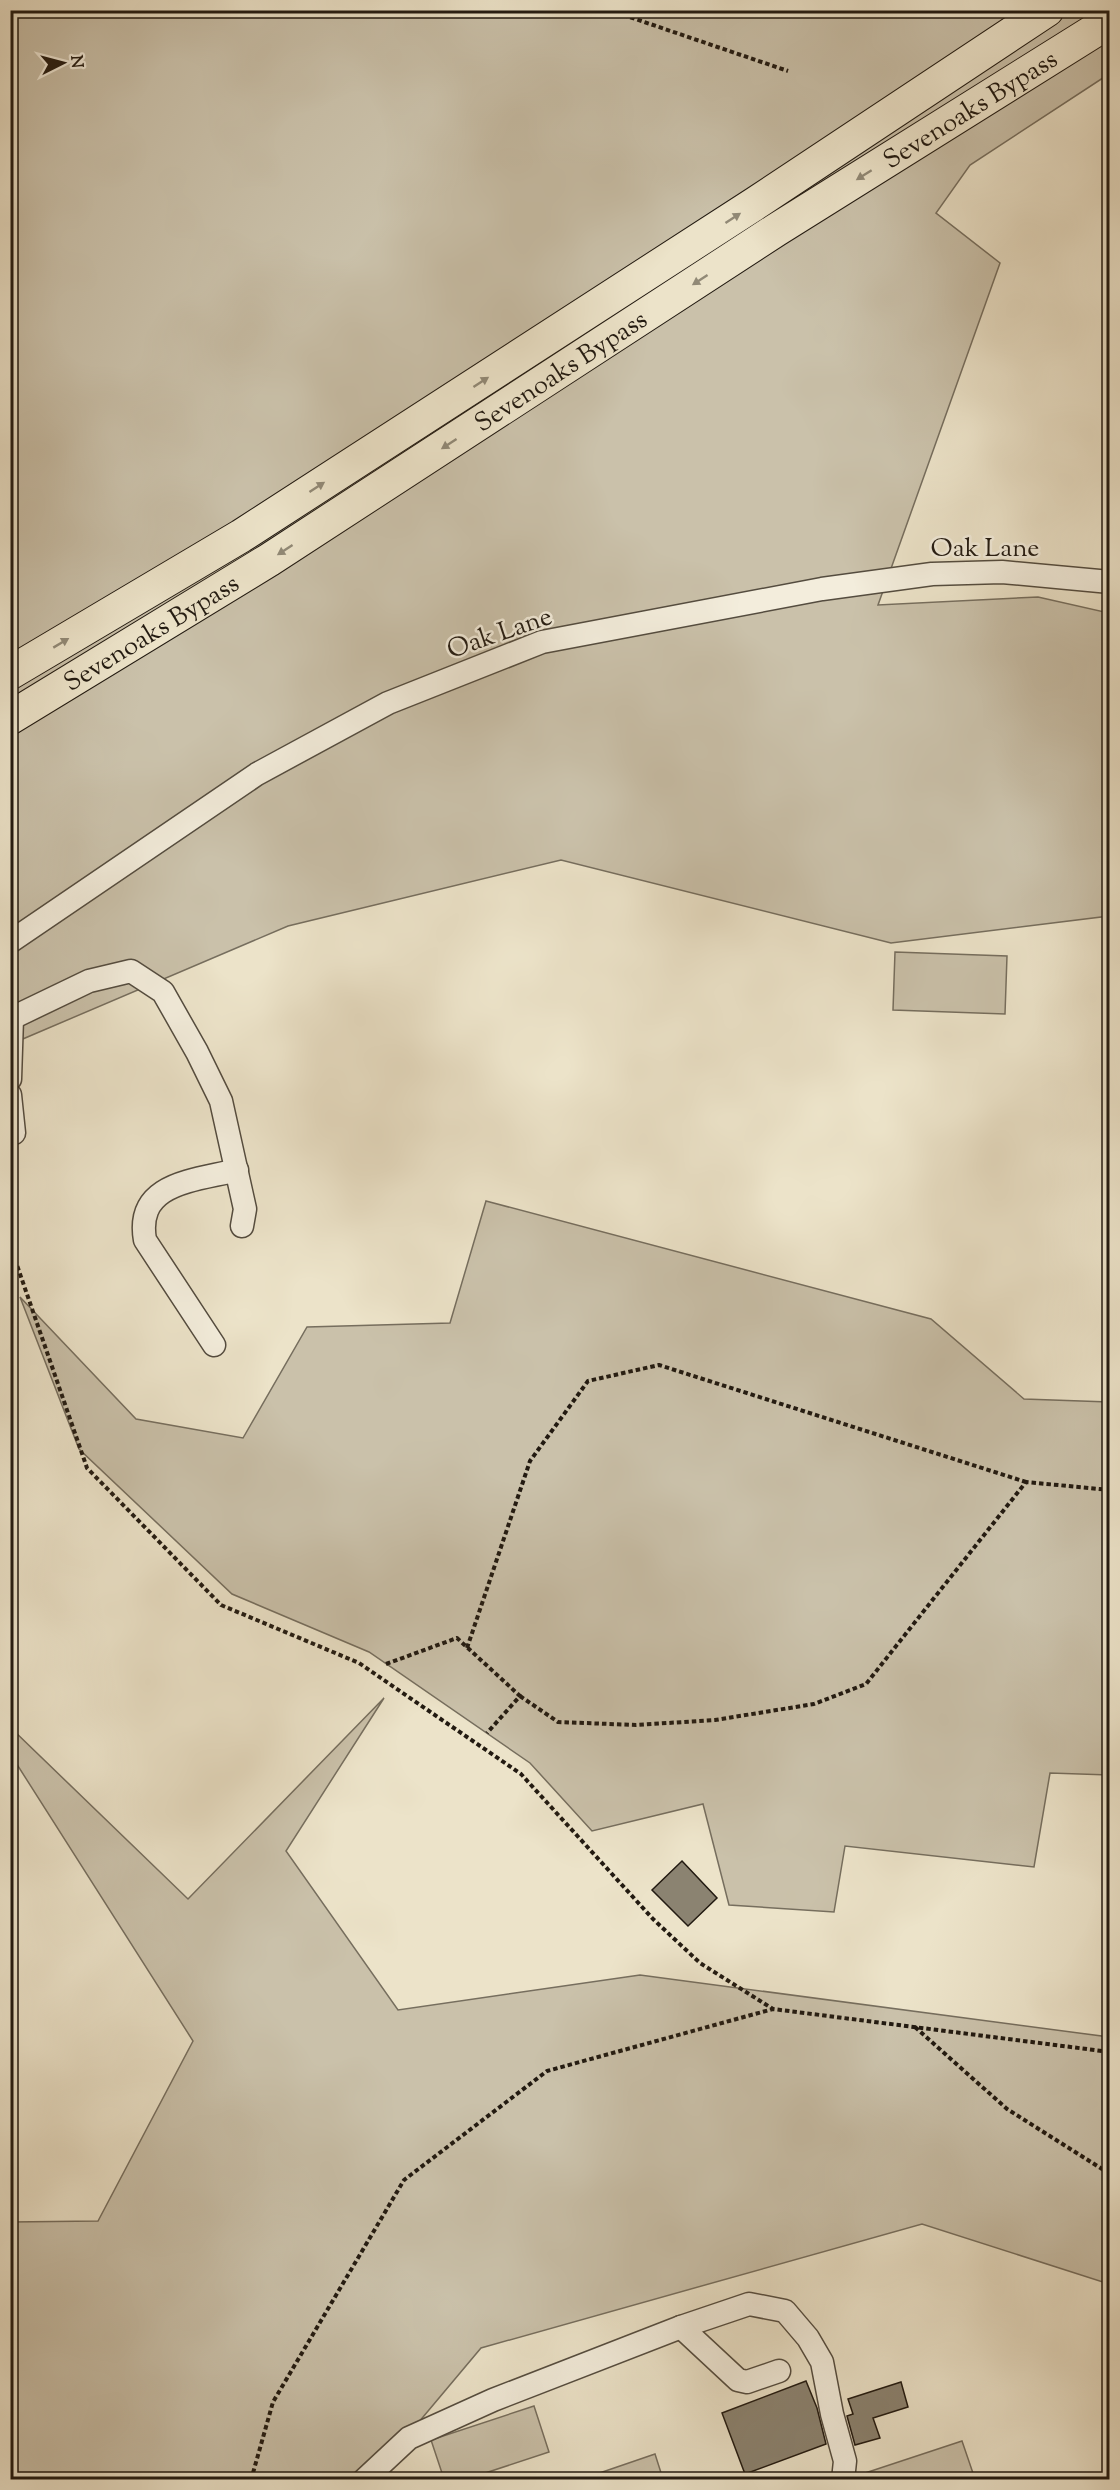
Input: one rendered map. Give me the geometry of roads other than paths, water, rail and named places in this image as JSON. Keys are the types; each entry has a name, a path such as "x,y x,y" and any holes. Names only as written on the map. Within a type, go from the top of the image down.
{"highway":[{"name":"Sevenoaks Bypass","path":"10,673 241,537 717,229 1047,10"},
{"name":"Sevenoaks Bypass","path":"10,718 269,560 776,230 1110,21"}],"street":[{"name":"Oak Lane","path":"10,942 257,774 388,703 542,642 822,589 932,574 1002,572 1110,582"},
{"path":"10,1079 11,1018 89,981 131,971 163,992 197,1052 221,1101 245,1209 242,1226"},
{"path":"10,1095 14,1133"},
{"path":"214,1345 145,1240 142,1223 154,1197 167,1189 237,1170"},
{"path":"364,2480 409,2438 494,2400 681,2327 749,2304 785,2311 808,2338 822,2362 832,2414 845,2461 843,2480"},
{"path":"681,2327 738,2380 747,2382 779,2371"}]}
